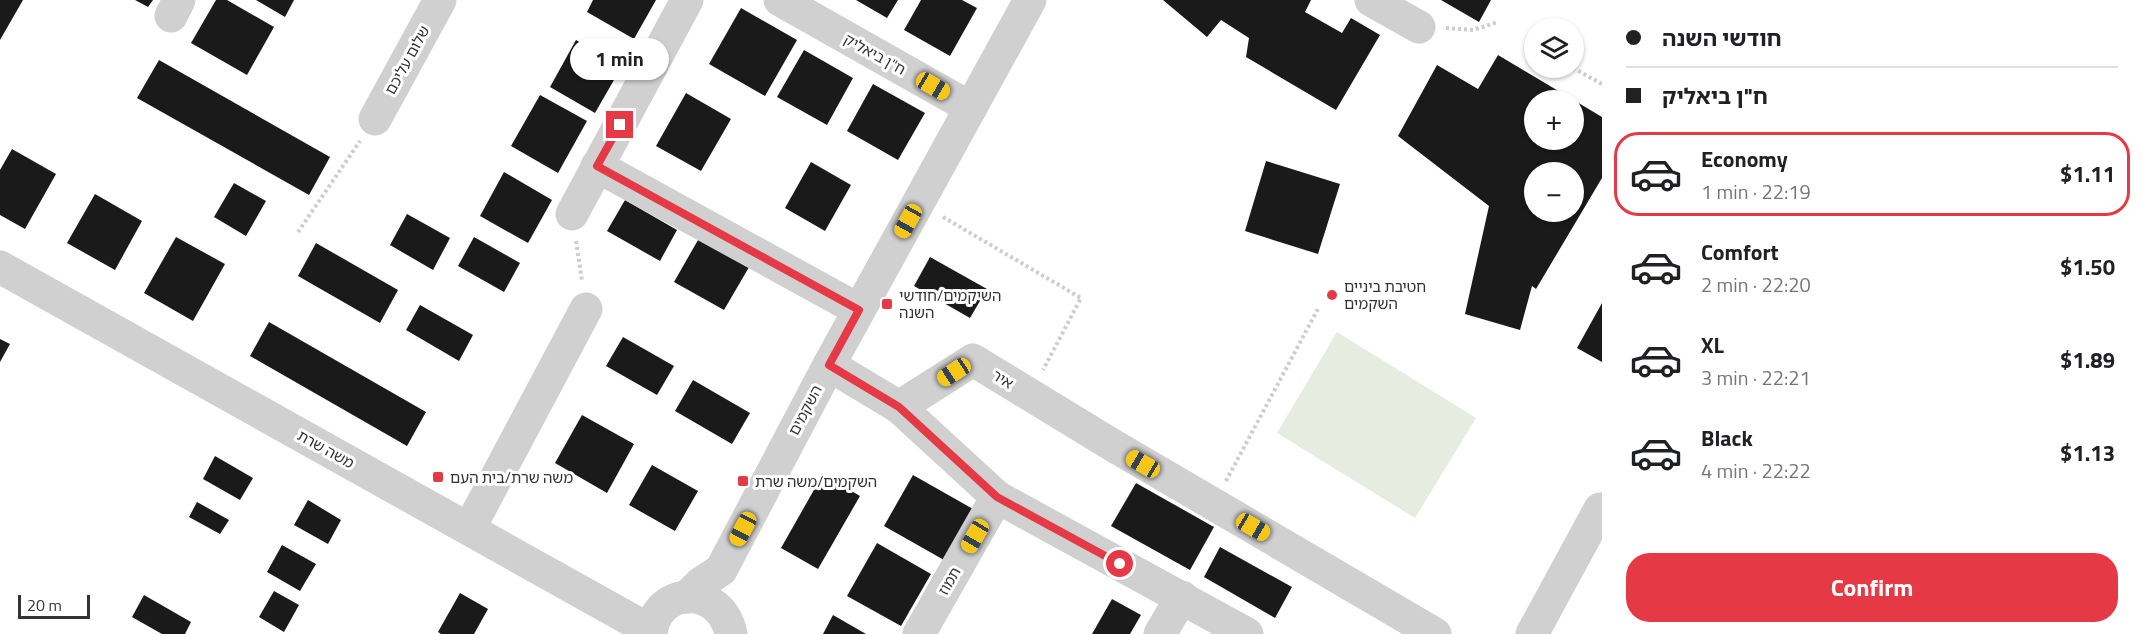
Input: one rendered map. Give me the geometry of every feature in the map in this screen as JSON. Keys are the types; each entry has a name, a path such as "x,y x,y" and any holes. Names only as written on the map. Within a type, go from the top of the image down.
{"street":[{"name":"שלום עליכם","path":"375,119 440,0"},
{"path":"572,214 687,0"},
{"name":"ח\"ן ביאליק","path":"780,0 971,108"},
{"name":"השקמים","path":"651,632 655,618 663,608 674,600 687,597 721,570 829,365 1030,0"},
{"path":"1371,0 1419,27"},
{"path":"597,166 859,310"},
{"name":"משה שרת","path":"0,267 651,632"},
{"path":"469,529 586,309"},
{"name":"איר","path":"899,407 973,360 1108,443 1435,634"},
{"path":"829,365 899,407 997,497 1247,634"},
{"name":"תמוז","path":"919,634 997,497"},
{"path":"1532,634 1600,509"},
{"path":"721,570 723,596 730,628"},
{"path":"687,597 700,598 712,603 722,611 730,628"},
{"path":"1160,634 1182,597"}],"path":[{"path":"1419,27 1473,30 1498,22"},
{"path":"1584,74 1602,84"},
{"path":"298,232 375,119"},
{"path":"918,203 1081,298 1030,395"},
{"path":"572,214 586,309"},
{"path":"1213,504 1319,307"}],"shaded area":[{"path":"1337,332 1476,418 1415,518 1277,433"}],"building":[{"path":"0,0 23,0 0,40"},
{"path":"135,0 153,0 148,7"},
{"path":"216,0 227,0 274,27 247,75 191,43"},
{"path":"256,0 294,0 285,17"},
{"path":"593,0 656,0 634,39 587,12"},
{"path":"856,0 898,0 887,18"},
{"path":"921,0 962,0 977,8 950,56 904,30"},
{"path":"1163,0 1311,0 1305,12 1342,33 1351,18 1380,35 1336,110 1246,57 1249,38 1221,20 1207,37"},
{"path":"1441,0 1491,0 1479,22"},
{"path":"741,8 797,40 765,96 709,64"},
{"path":"576,40 622,66 595,113 550,87"},
{"path":"804,50 853,78 827,125 777,97"},
{"path":"1498,55 1524,71 1524,78 1536,78 1556,90 1524,90 1524,150 1584,150 1584,106 1602,117 1602,178 1584,208 1584,162 1524,162 1524,222 1576,222 1536,289 1532,286 1520,330 1465,314 1489,206 1398,136 1437,65 1478,89"},
{"path":"159,60 330,157 309,195 137,98"},
{"path":"873,84 925,113 898,160 847,131"},
{"path":"686,93 731,119 701,171 656,146"},
{"path":"540,95 587,121 558,173 511,146"},
{"path":"12,149 56,174 25,229 0,215 0,170"},
{"path":"1266,161 1340,184 1318,254 1245,231"},
{"path":"811,162 851,185 825,231 785,208"},
{"path":"504,172 552,200 528,243 480,216"},
{"path":"234,183 266,201 246,236 214,217"},
{"path":"95,194 142,221 115,270 67,243"},
{"path":"625,200 677,230 660,261 607,231"},
{"path":"407,214 450,238 433,270 390,245"},
{"path":"702,233 752,262 724,310 674,282"},
{"path":"176,237 225,264 193,321 144,293"},
{"path":"474,237 520,263 504,292 458,266"},
{"path":"316,243 398,290 380,323 298,276"},
{"path":"930,257 987,289 970,318 914,286"},
{"path":"1602,303 1602,362 1577,348"},
{"path":"420,305 473,335 459,361 406,330"},
{"path":"269,322 426,412 407,446 250,356"},
{"path":"623,337 674,366 657,395 606,366"},
{"path":"0,339 10,344 0,362"},
{"path":"693,380 750,413 732,444 675,411"},
{"path":"582,415 634,444 607,493 555,463"},
{"path":"215,456 253,478 240,500 203,479"},
{"path":"652,465 698,491 675,531 629,505"},
{"path":"823,474 860,496 818,569 781,548"},
{"path":"913,475 973,509 944,560 884,526"},
{"path":"1136,483 1214,527 1190,570 1111,526"},
{"path":"308,500 341,520 328,544 294,525"},
{"path":"197,502 229,520 220,534 189,517"},
{"path":"877,543 931,574 901,626 847,596"},
{"path":"282,545 316,564 300,591 267,572"},
{"path":"1220,547 1292,587 1275,618 1204,577"},
{"path":"274,591 299,605 284,632 259,617"},
{"path":"460,593 488,609 474,634 441,634 438,632"},
{"path":"144,595 191,622 185,634 162,634 132,617"},
{"path":"1112,599 1141,615 1130,634 1092,634"},
{"path":"833,615 866,634 823,634"}],"place":[{"name":"חטיבת ביניים השקמים","path":"1332,295"},
{"name":"השיקמים/חודשי השנה","path":"887,304"},
{"name":"משה שרת/בית העם","path":"438,477"},
{"name":"השקמים/משה שרת","path":"743,481"}],"route":[{"path":"620,125 597,166 859,310 829,365 899,407 997,497 1120,564"}]}
